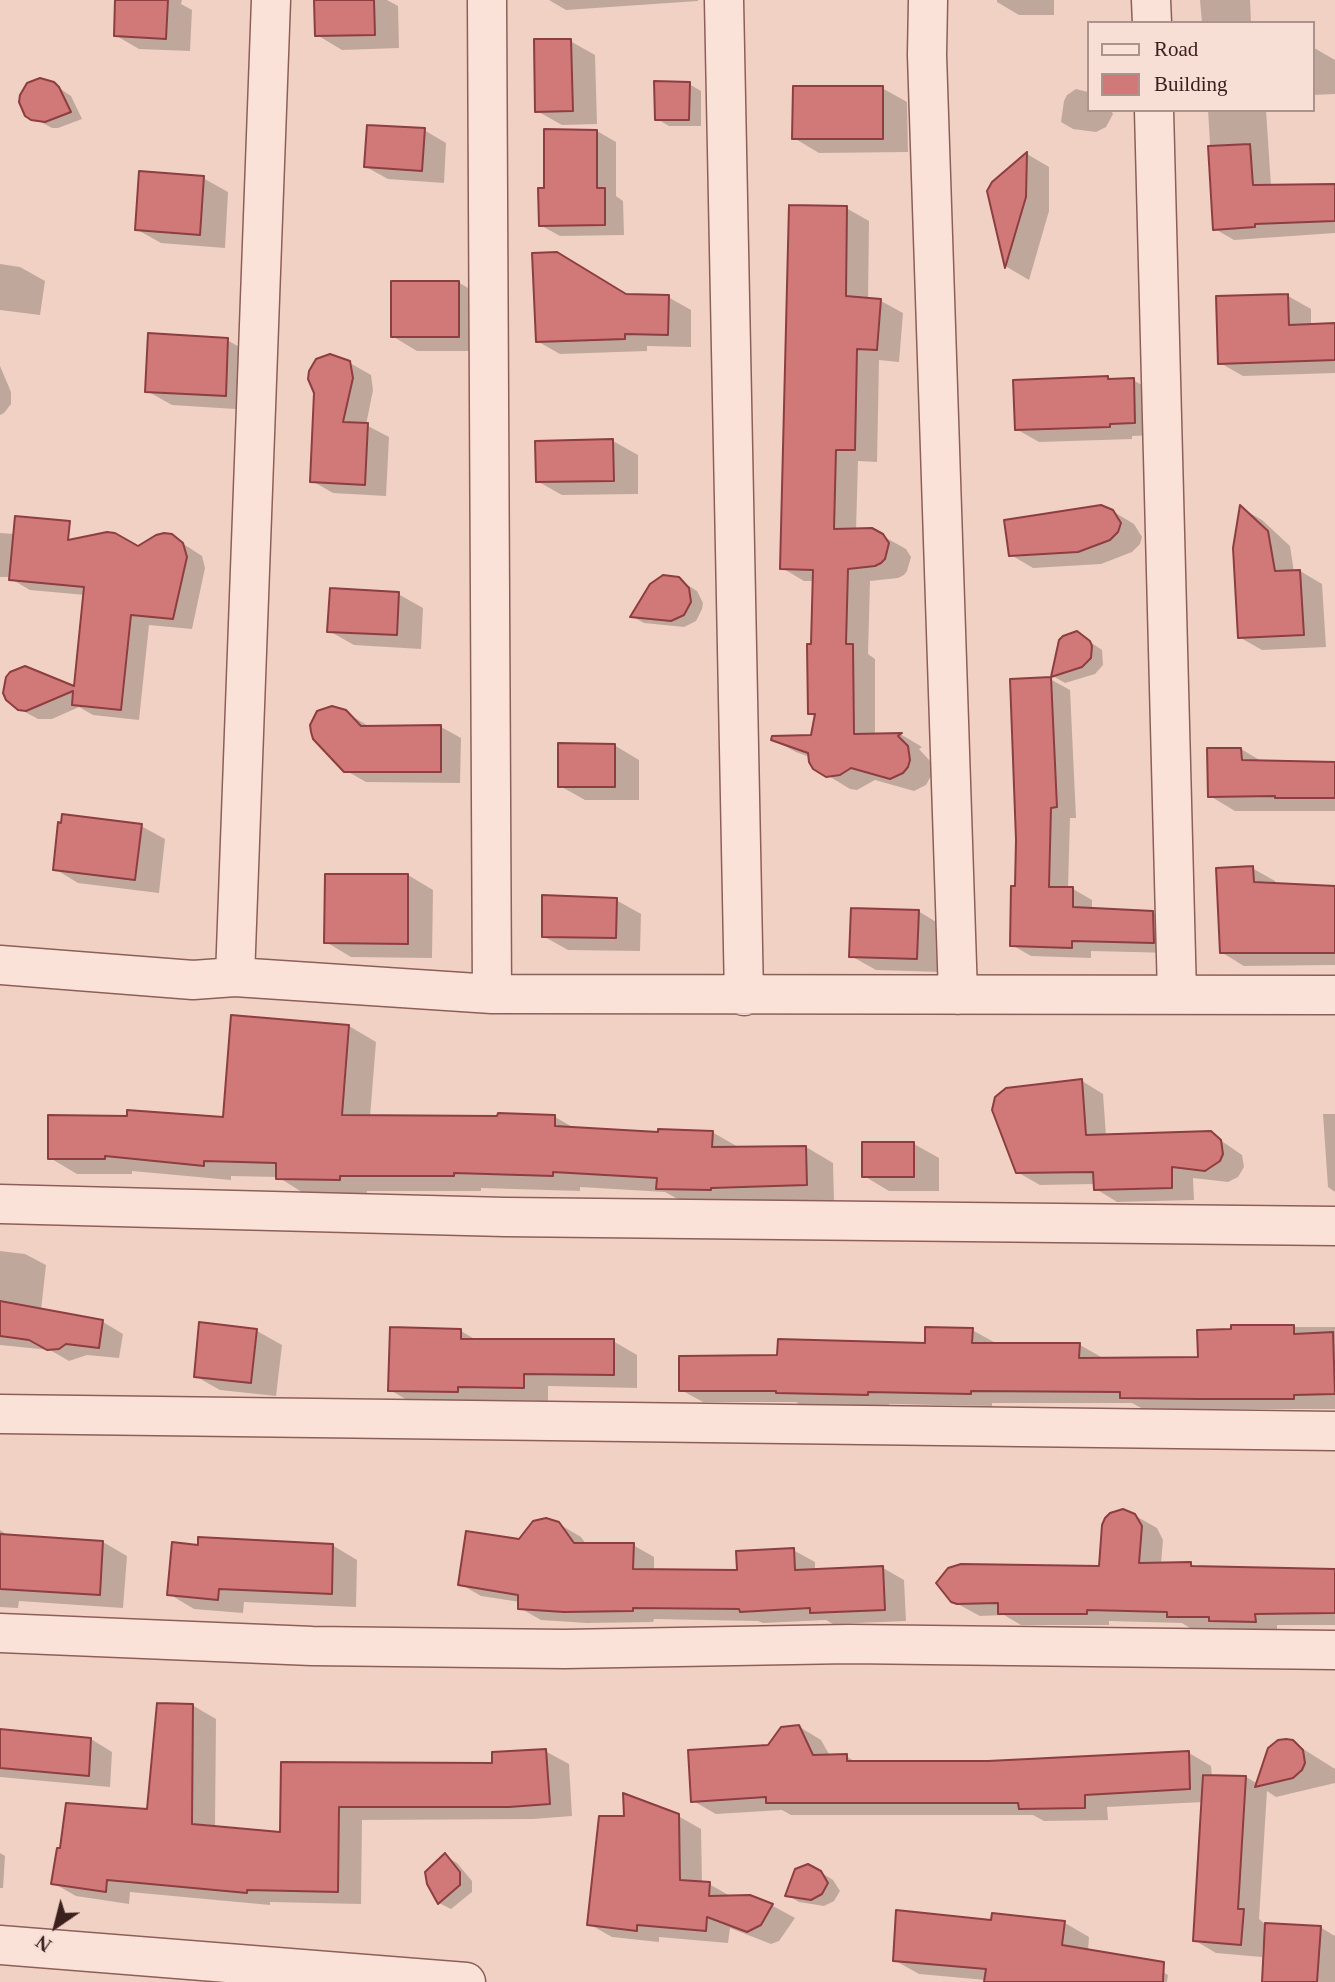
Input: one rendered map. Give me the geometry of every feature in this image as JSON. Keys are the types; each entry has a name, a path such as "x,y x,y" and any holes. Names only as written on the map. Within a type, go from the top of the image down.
{"street":[{"path":"235,978 271,0"},
{"path":"487,0 492,994"},
{"path":"724,0 744,996"},
{"path":"928,0 958,995"},
{"path":"1151,0 1152,21"},
{"path":"1154,112 1177,995"},
{"path":"0,965 193,980 235,978 492,994 1335,995"},
{"path":"0,1204 532,1217 1335,1226"},
{"path":"0,1414 1335,1431"},
{"path":"0,1633 312,1646 564,1648 849,1644 1335,1650"},
{"path":"0,1945 466,1982"}],"building":[{"path":"115,0 168,0 166,39 114,36"},
{"path":"314,0 374,0 375,35 315,36"},
{"path":"534,39 571,39 573,111 535,112"},
{"path":"40,78 54,82 59,87 71,112 45,122 31,120 25,116 19,102 20,95 27,83"},
{"path":"654,81 690,82 689,120 655,120"},
{"path":"793,86 883,86 883,139 792,139"},
{"path":"367,125 425,128 422,171 364,167"},
{"path":"544,129 597,130 597,188 605,188 605,225 539,226 538,188 544,188"},
{"path":"1250,144 1253,185 1335,184 1335,221 1255,224 1255,227 1213,230 1208,146"},
{"path":"1027,152 1026,197 1005,268 987,191 992,182"},
{"path":"139,171 204,176 200,235 135,230"},
{"path":"789,205 847,206 846,296 881,299 877,350 857,349 855,450 836,450 834,529 872,528 883,534 889,543 885,559 881,563 848,569 846,644 853,644 854,734 902,733 898,736 908,746 908,767 903,773 890,779 851,768 840,775 826,777 813,769 808,753 771,740 772,736 811,735 815,714 808,714 807,644 811,644 813,570 780,569"},
{"path":"557,252 626,294 669,295 668,335 625,334 625,339 536,342 532,253"},
{"path":"391,281 459,281 459,337 391,337"},
{"path":"1288,294 1289,325 1335,323 1335,360 1218,364 1216,296"},
{"path":"148,333 228,338 226,396 145,392"},
{"path":"330,354 350,361 353,378 343,422 368,423 365,485 310,482 314,393 308,379 309,371 316,359"},
{"path":"1108,376 1108,379 1134,378 1135,423 1110,424 1110,427 1015,430 1013,380"},
{"path":"613,439 614,481 536,482 535,441"},
{"path":"1101,505 1113,510 1121,523 1118,532 1110,540 1078,552 1009,556 1004,520"},
{"path":"1240,505 1268,531 1275,571 1300,570 1304,635 1238,638 1233,548"},
{"path":"15,516 70,521 68,540 107,532 115,533 138,546 164,533 172,534 183,543 187,557 173,619 131,615 121,710 72,705 73,691 26,711 18,710 6,700 3,693 6,677 10,672 25,666 74,686 84,587 9,580"},
{"path":"663,575 679,577 689,588 691,602 684,615 671,621 630,617 650,584"},
{"path":"330,588 399,592 397,635 327,632"},
{"path":"1077,631 1090,641 1091,658 1082,667 1051,677 1059,640"},
{"path":"1051,677 1057,807 1051,808 1049,887 1073,887 1073,907 1153,911 1154,943 1072,941 1072,948 1010,946 1011,886 1015,886 1016,840 1010,679"},
{"path":"332,706 346,710 361,726 441,725 441,772 344,772 313,739 311,732 310,725 317,711"},
{"path":"558,743 615,744 615,787 558,787"},
{"path":"1207,748 1241,748 1242,760 1335,762 1335,798 1208,797"},
{"path":"62,814 142,824 135,880 53,870 58,822 61,823"},
{"path":"1253,866 1254,882 1335,886 1335,953 1220,953 1216,868"},
{"path":"325,874 408,874 408,944 324,943"},
{"path":"542,895 617,898 616,938 542,937"},
{"path":"851,908 919,910 917,959 849,957"},
{"path":"231,1015 349,1025 342,1115 555,1115 555,1126 658,1132 658,1129 713,1131 712,1147 806,1146 807,1185 711,1190 656,1189 657,1178 553,1172 553,1176 454,1173 454,1176 340,1176 340,1180 276,1179 276,1163 204,1161 204,1166 105,1156 105,1159 48,1159 48,1115 127,1116 127,1110 223,1117"},
{"path":"1082,1079 1086,1135 1211,1131 1221,1140 1223,1154 1220,1161 1205,1171 1172,1167 1172,1188 1094,1190 1093,1172 1016,1173 992,1110 995,1097 1006,1088"},
{"path":"862,1142 914,1142 914,1177 862,1177"},
{"path":"0,1301 103,1320 99,1348 66,1344 59,1349 47,1350 29,1340 0,1336"},
{"path":"199,1322 257,1329 251,1383 194,1377"},
{"path":"1231,1325 1294,1325 1294,1334 1333,1332 1335,1394 1294,1395 1294,1399 1199,1399 1120,1398 1120,1392 868,1392 868,1395 679,1391 679,1356 777,1355 778,1339 925,1343 925,1327 973,1328 972,1343 1080,1343 1079,1358 1198,1357 1197,1330 1231,1329"},
{"path":"390,1327 461,1329 461,1339 614,1339 614,1375 524,1374 524,1388 458,1387 458,1392 388,1391"},
{"path":"1123,1509 1135,1514 1142,1526 1139,1563 1191,1562 1191,1566 1335,1569 1335,1613 1255,1614 1256,1622 1209,1621 1209,1617 1167,1617 1167,1612 1087,1610 1087,1614 998,1614 998,1603 951,1602 936,1583 948,1568 961,1564 1099,1566 1102,1525 1110,1513"},
{"path":"546,1518 559,1522 574,1543 634,1543 633,1569 737,1570 736,1551 794,1548 795,1570 883,1566 885,1610 810,1613 810,1608 740,1612 739,1609 633,1608 633,1611 564,1612 518,1609 518,1595 458,1585 466,1531 519,1539 533,1521"},
{"path":"0,1534 103,1541 100,1595 0,1589"},
{"path":"198,1537 333,1544 332,1594 219,1589 218,1600 167,1595 172,1542 198,1545"},
{"path":"157,1703 193,1704 192,1824 280,1832 281,1762 492,1763 492,1752 546,1749 550,1804 509,1807 339,1807 338,1892 247,1890 247,1893 107,1880 106,1892 51,1884 57,1848 60,1848 66,1803 147,1809"},
{"path":"799,1725 813,1755 847,1754 847,1761 988,1761 1189,1751 1190,1789 1085,1795 1085,1808 1019,1809 1018,1803 766,1803 766,1797 691,1802 688,1750 768,1745 781,1727"},
{"path":"0,1729 91,1738 89,1776 0,1768"},
{"path":"1278,1740 1293,1740 1303,1750 1305,1763 1302,1770 1293,1778 1255,1787 1268,1748"},
{"path":"1203,1775 1246,1776 1238,1909 1244,1909 1241,1945 1193,1941"},
{"path":"623,1793 679,1814 680,1880 710,1882 709,1896 750,1895 773,1904 761,1925 747,1932 707,1917 706,1931 637,1925 637,1931 587,1925 599,1816 624,1816"},
{"path":"445,1853 460,1872 460,1885 438,1904 427,1884 425,1872"},
{"path":"808,1864 821,1871 828,1883 822,1894 811,1900 785,1896 795,1869"},
{"path":"896,1910 991,1920 992,1913 1065,1921 1062,1945 1164,1962 1163,1982 984,1982 986,1969 893,1961"},
{"path":"1265,1923 1321,1926 1317,1982 1262,1982"}]}
